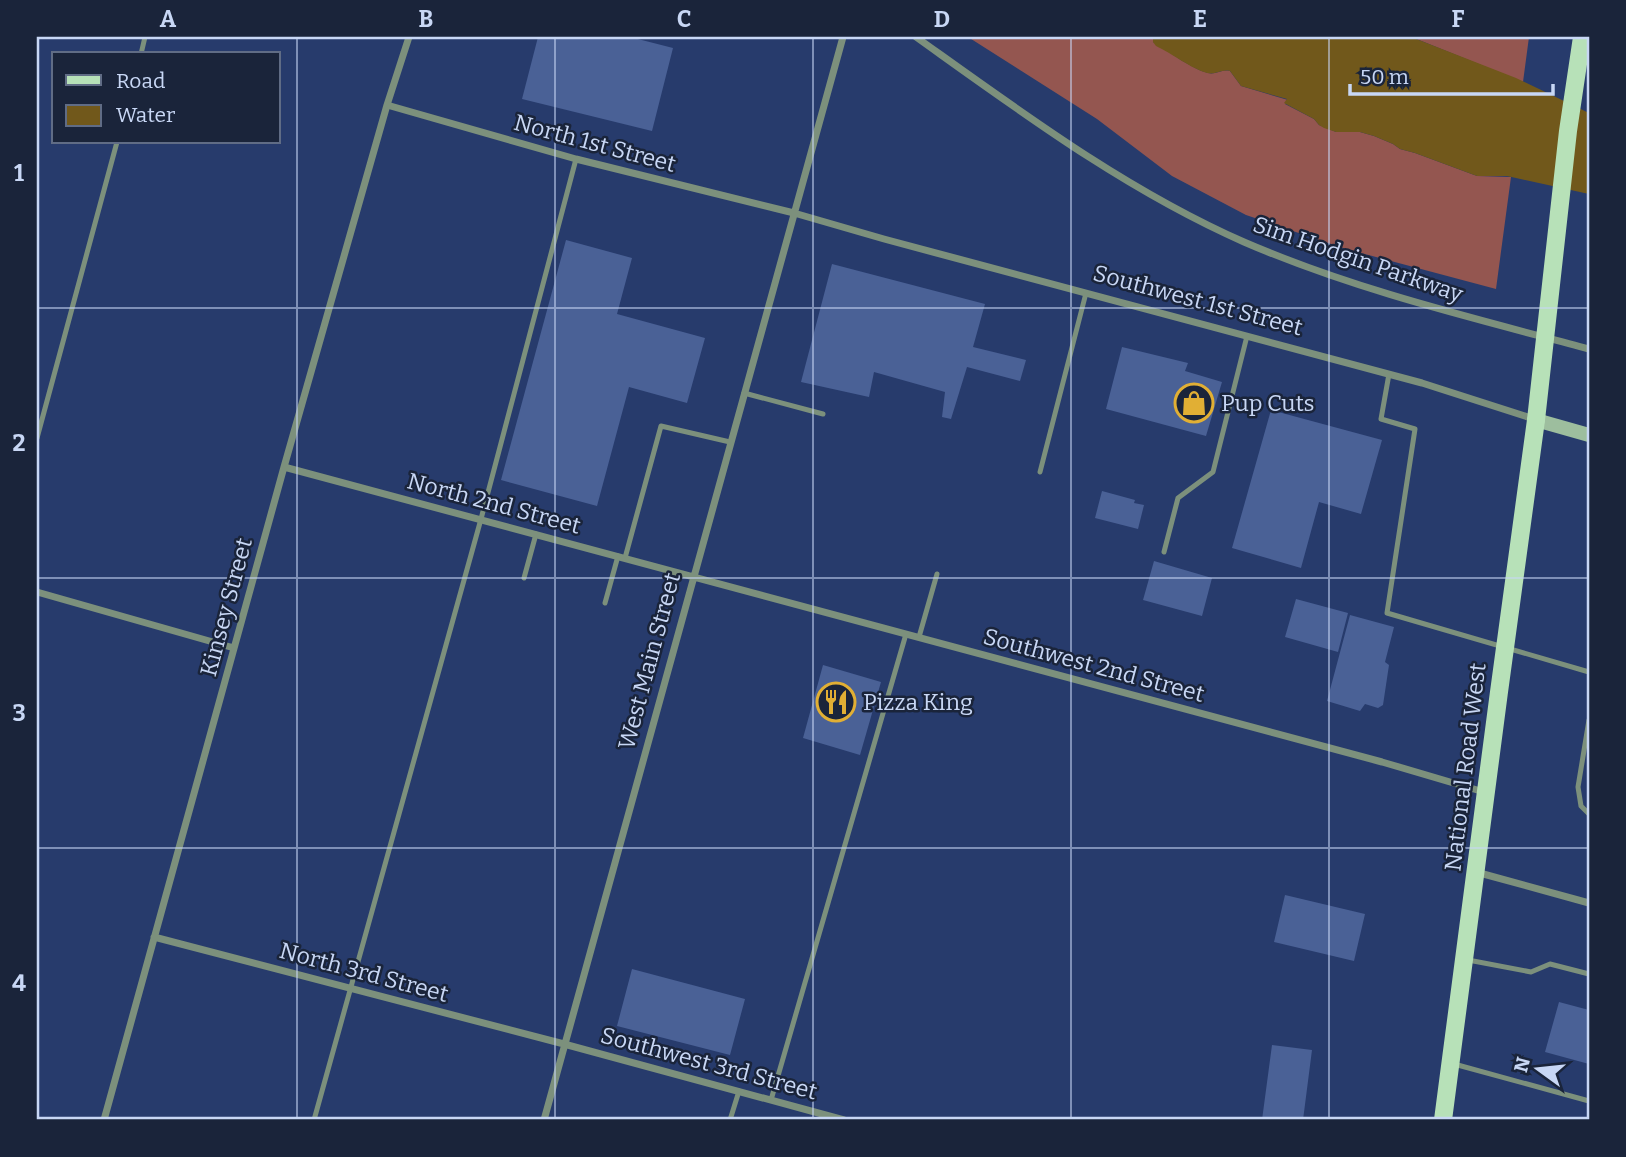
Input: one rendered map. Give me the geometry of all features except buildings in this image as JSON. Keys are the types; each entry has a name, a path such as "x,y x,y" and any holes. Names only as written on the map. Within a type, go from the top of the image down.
{"main road":[{"name":"National Road West","path":"1443,1120 1536,419 1568,131 1582,37"}],"street":[{"name":"Kinsey Street","path":"104,1120 284,467 387,105 409,37"},
{"name":"West Main Street","path":"544,1120 843,37"},
{"name":"Sim Hodgin Parkway","path":"916,37 1028,117 1123,178 1162,201 1243,241 1285,259 1373,289 1589,349"},
{"name":"North 1st Street","path":"387,105 576,159 794,214"},
{"name":"Southwest 1st Street","path":"794,214 1422,383 1589,435"},
{"name":"North 2nd Street","path":"284,467 693,576"},
{"name":"Southwest 2nd Street","path":"693,576 1485,792"},
{"path":"37,592 234,648"},
{"path":"1476,872 1589,903"},
{"name":"North 3rd Street","path":"154,937 564,1044"},
{"name":"Southwest 3rd Street","path":"564,1044 844,1120"}],"lane":[{"path":"37,438 116,144"},
{"path":"314,1120 481,520 576,159"},
{"path":"1040,472 1086,293"},
{"path":"1164,552 1178,498 1213,472 1247,336"},
{"path":"1389,374 1381,419 1415,429 1387,613 1589,672"},
{"path":"744,393 823,414"},
{"path":"605,603 662,426 730,442"},
{"path":"524,578 536,534"},
{"path":"919,637 937,574"},
{"path":"771,1100 906,634"},
{"path":"1589,720 1578,787 1581,806 1589,814"},
{"path":"1465,960 1531,972 1550,964 1589,974"},
{"path":"1450,1063 1589,1101"},
{"path":"730,1120 739,1091"}],"shaded area":[{"path":"968,37 1153,37 1153,42 1195,68 1211,73 1230,71 1241,86 1288,100 1285,104 1336,132 1360,132 1374,136 1400,149 1477,176 1511,177 1496,289 1346,249 1246,215 1172,176 1097,119"},
{"path":"1411,37 1529,37 1523,82 1424,42"}],"water":[{"path":"1153,37 1411,37 1516,78 1589,113 1589,194 1507,176 1477,176 1400,149 1374,136 1324,128 1314,119 1284,103 1287,99 1241,86 1230,71 1201,71 1156,46"}],"place":[{"name":"Pup Cuts","path":"1194,403"},
{"name":"Pizza King","path":"836,702"}]}
